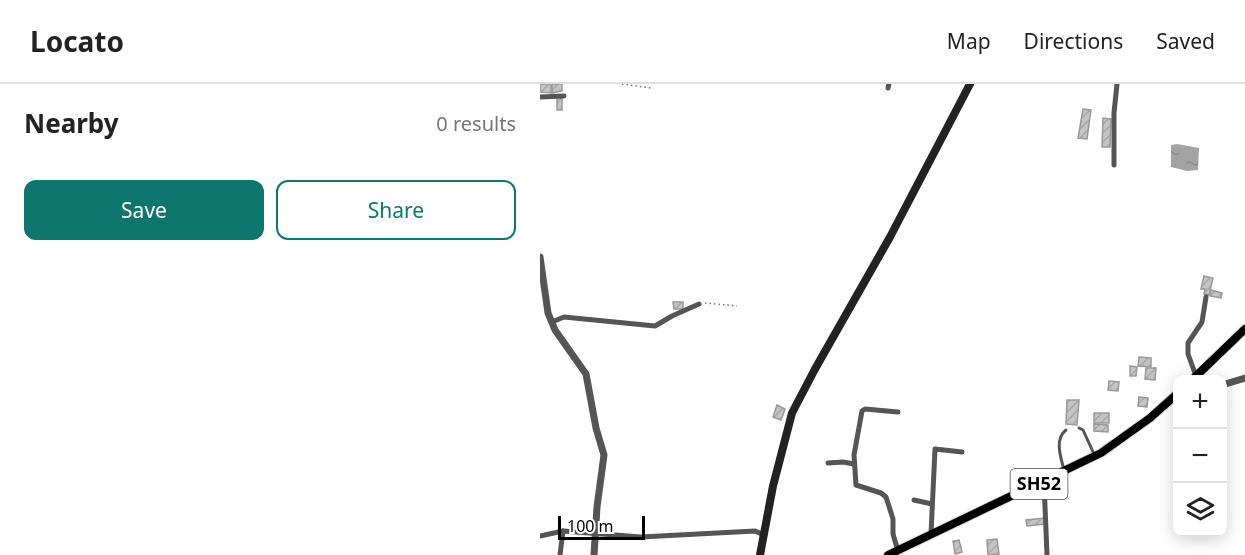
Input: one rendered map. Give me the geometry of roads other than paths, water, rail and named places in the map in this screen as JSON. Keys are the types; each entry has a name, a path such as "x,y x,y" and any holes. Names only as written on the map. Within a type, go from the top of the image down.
{"main road":[{"path":"760,555 784,437 792,413 970,84"},
{"path":"1197,375 1245,329"},
{"name":"SH52","path":"888,555 1095,456 1126,436 1173,398"}],"street":[{"path":"1114,165 1114,112 1117,84"},
{"path":"540,97 564,96"},
{"path":"540,257 544,290 552,321 555,330 586,374 596,429 604,454 594,555"},
{"path":"1193,375 1188,343 1202,322 1206,297"},
{"path":"552,321 564,317 655,326 699,304"},
{"path":"1227,383 1245,378"},
{"path":"898,412 865,409 862,411 856,437 854,464 856,485 886,496 893,519 893,534 898,551"},
{"path":"931,536 935,449 962,452"},
{"path":"828,464 843,462 854,464"},
{"path":"1044,482 1047,555"},
{"path":"914,500 932,504"},
{"path":"540,536 563,531 641,537 755,531 764,535"},
{"path":"560,555 563,531"}],"lane":[{"path":"1078,428 1085,434 1095,456"},
{"path":"1064,472 1059,446 1062,433 1066,430"}],"water":[{"path":"1171,145 1199,148 1198,170 1187,171 1171,167"}]}
